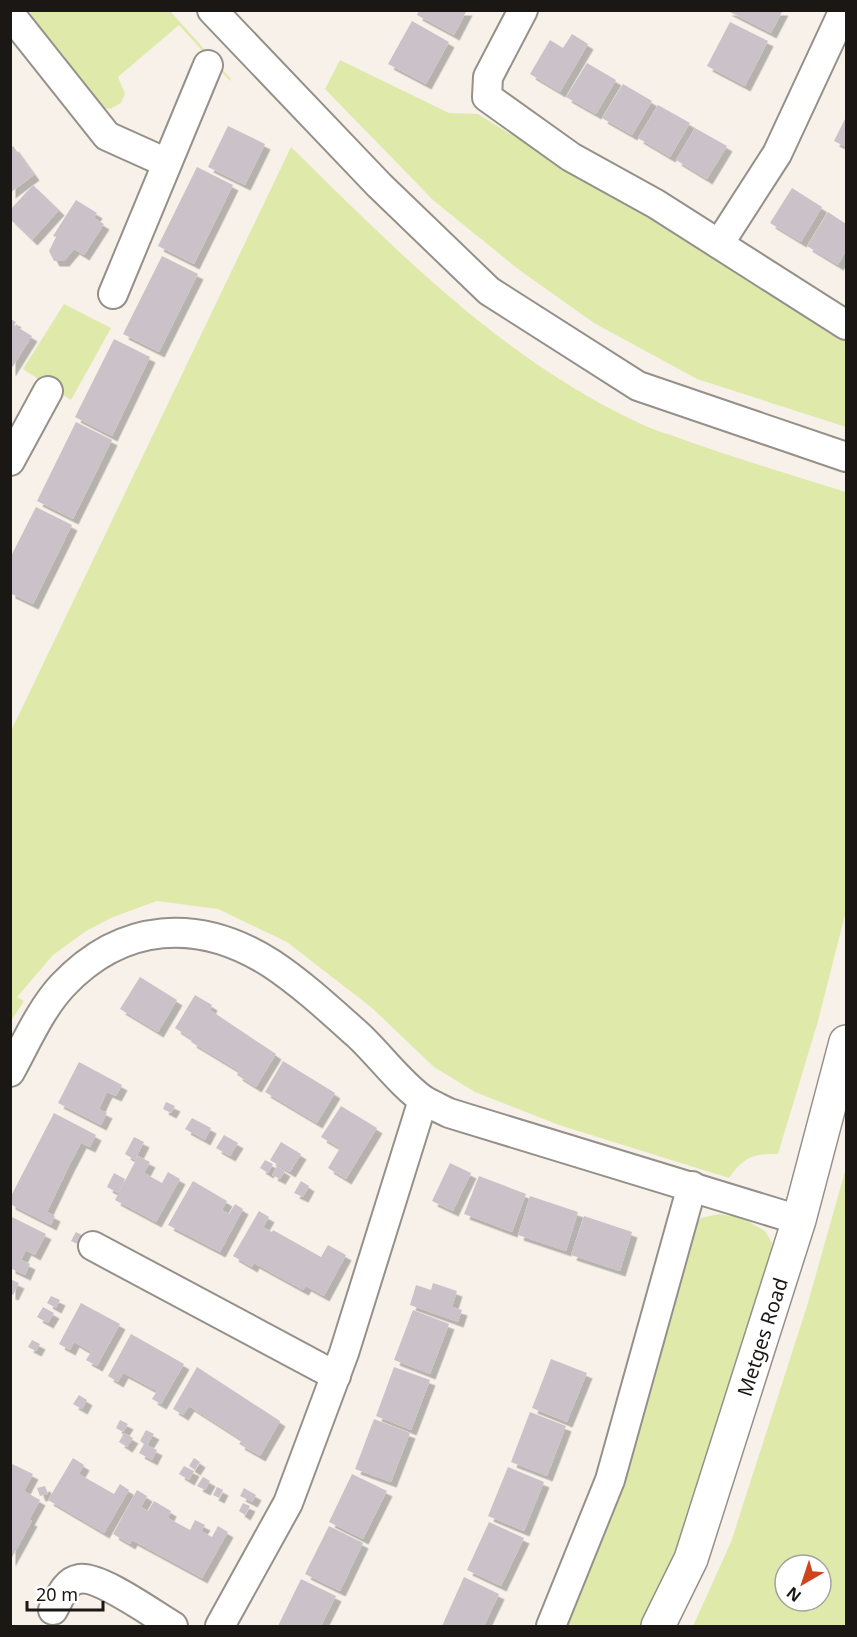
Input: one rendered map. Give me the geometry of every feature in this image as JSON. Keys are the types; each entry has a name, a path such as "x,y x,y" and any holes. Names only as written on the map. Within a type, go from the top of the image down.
{"street":[{"path":"212,10 380,185 489,291 638,386 846,457"},
{"path":"523,10 488,77 487,98 571,157 719,244 846,325"},
{"path":"719,244 777,153 843,10"},
{"path":"10,14 107,136 167,164"},
{"path":"113,294 208,65"},
{"path":"12,455 48,391"},
{"path":"10,1072 43,1012 61,987 105,949 131,938 156,932 188,933 212,937 271,963 359,1036 423,1100 477,1124 692,1186 799,1220"},
{"name":"Metges Road","path":"658,1626 692,1559 799,1220 846,1042"},
{"path":"220,1626 288,1503 336,1376 423,1100"},
{"path":"551,1626 610,1480 692,1186"},
{"path":"93,1246 336,1376"},
{"path":"53,1610 67,1585 78,1578 94,1580 173,1626"}],"green space":[{"path":"30,11 170,11 231,79 230,81 179,25 118,77 125,94 121,103 110,109 96,106 65,57 34,21"},
{"path":"340,60 449,113 478,114 755,282 846,340 846,427 697,379 594,323 518,269 433,200 325,89"},
{"path":"291,147 411,263 453,300 542,368 589,397 651,428 846,492 846,911 818,1021 778,1154 749,1158 729,1178 559,1125 475,1092 434,1067 372,1008 287,942 218,909 157,901 113,917 86,931 53,955 17,997 24,1001 11,1021 11,731"},
{"path":"64,304 111,328 71,400 23,369"},
{"path":"846,1168 846,1626 693,1626 731,1542 807,1306"},
{"path":"719,1214 742,1218 765,1231 772,1243 764,1288 694,1516 643,1626 564,1626 693,1229 701,1218"}],"building":[{"path":"419,10 467,10 454,35 417,15"},
{"path":"726,10 783,10 771,33"},
{"path":"412,21 449,42 426,84 388,64"},
{"path":"730,22 768,41 745,86 707,66"},
{"path":"572,34 588,44 560,92 530,74 550,40 563,48"},
{"path":"587,63 616,80 596,114 566,97"},
{"path":"623,84 652,101 632,135 602,118"},
{"path":"658,105 690,123 670,157 638,138"},
{"path":"846,117 846,147 834,141"},
{"path":"228,126 265,144 245,185 208,167"},
{"path":"695,128 727,146 707,179 676,160"},
{"path":"13,146 34,175 10,193 10,149"},
{"path":"197,167 233,185 194,264 158,246"},
{"path":"33,185 59,210 32,240 10,219 10,210"},
{"path":"792,188 822,207 801,242 770,223"},
{"path":"76,200 97,213 94,218 104,224 84,255 74,249 64,261 54,261 49,251 56,237 53,236"},
{"path":"828,212 846,224 846,250 838,265 807,246"},
{"path":"162,256 198,274 159,352 123,334"},
{"path":"10,319 16,322 14,325 32,336 10,371"},
{"path":"114,339 150,357 112,436 75,417"},
{"path":"76,422 112,440 73,519 37,501"},
{"path":"36,507 72,525 33,604 10,593 10,558"},
{"path":"140,977 177,1000 158,1032 120,1009"},
{"path":"195,995 212,1005 210,1010 276,1054 256,1087 237,1075 239,1071 191,1042 192,1039 175,1028"},
{"path":"283,1061 335,1093 317,1123 265,1092"},
{"path":"79,1062 122,1085 116,1096 107,1092 99,1109 107,1113 101,1125 58,1103"},
{"path":"166,1102 175,1106 171,1113 163,1109"},
{"path":"341,1106 377,1128 346,1179 328,1168 340,1148 321,1137"},
{"path":"54,1113 96,1135 90,1147 81,1143 69,1166 47,1212 55,1216 51,1225 10,1204 10,1198"},
{"path":"192,1118 211,1128 205,1140 185,1129"},
{"path":"224,1135 238,1143 230,1156 216,1148"},
{"path":"134,1137 144,1142 135,1160 125,1154"},
{"path":"281,1142 301,1154 290,1172 270,1160"},
{"path":"138,1156 150,1162 144,1173 162,1183 168,1172 180,1179 156,1222 115,1200"},
{"path":"265,1160 273,1164 268,1173 260,1168"},
{"path":"450,1163 471,1173 453,1211 432,1201"},
{"path":"277,1166 285,1171 280,1179 272,1175"},
{"path":"114,1173 125,1179 118,1193 107,1187"},
{"path":"479,1176 526,1194 512,1232 464,1214"},
{"path":"193,1181 227,1201 222,1210 229,1214 235,1204 243,1209 220,1252 168,1225"},
{"path":"301,1181 309,1186 303,1197 294,1193"},
{"path":"530,1196 578,1212 566,1251 518,1235"},
{"path":"259,1211 269,1217 263,1227 272,1232 273,1230 321,1257 328,1245 346,1255 324,1296 306,1286 303,1290 254,1263 252,1267 233,1256"},
{"path":"10,1216 46,1234 35,1255 26,1250 21,1260 30,1264 25,1275 10,1268"},
{"path":"584,1216 632,1232 620,1271 571,1255"},
{"path":"76,1232 91,1240 86,1248 71,1241"},
{"path":"10,1279 19,1283 13,1295 10,1294"},
{"path":"433,1283 457,1291 452,1307 462,1310 458,1322 410,1305 416,1285 431,1290"},
{"path":"51,1296 60,1300 56,1308 47,1303"},
{"path":"81,1303 120,1324 97,1366 86,1360 91,1352 74,1342 70,1350 59,1344"},
{"path":"43,1307 54,1313 48,1323 37,1317"},
{"path":"413,1310 449,1324 430,1374 394,1360"},
{"path":"131,1334 184,1364 161,1404 152,1399 157,1391 131,1377 123,1373 118,1382 108,1376"},
{"path":"32,1340 40,1344 36,1351 28,1347"},
{"path":"551,1359 587,1373 567,1422 532,1408"},
{"path":"197,1367 280,1421 260,1456 239,1444 242,1440 189,1406 183,1415 173,1409"},
{"path":"394,1367 430,1380 411,1430 376,1416"},
{"path":"79,1395 87,1400 82,1409 73,1404"},
{"path":"530,1412 566,1426 547,1476 511,1462"},
{"path":"374,1419 410,1433 391,1482 355,1469"},
{"path":"120,1420 128,1424 123,1432 116,1428"},
{"path":"146,1430 154,1434 147,1445 157,1450 152,1460 139,1453 144,1444 140,1441"},
{"path":"124,1433 133,1438 127,1447 119,1442"},
{"path":"73,1458 84,1465 79,1474 114,1494 120,1484 129,1490 104,1533 48,1500"},
{"path":"194,1458 200,1462 195,1470 189,1466"},
{"path":"10,1463 33,1474 24,1491 40,1500 29,1520 32,1521 10,1561"},
{"path":"184,1466 194,1471 189,1480 179,1474"},
{"path":"508,1467 544,1482 524,1531 488,1516"},
{"path":"352,1474 387,1491 363,1539 329,1522"},
{"path":"203,1477 210,1481 205,1490 197,1486"},
{"path":"45,1486 48,1494 40,1496 37,1488"},
{"path":"217,1487 223,1490 219,1498 213,1495"},
{"path":"244,1488 256,1495 252,1502 240,1496"},
{"path":"137,1490 147,1496 141,1507 148,1511 154,1501 171,1511 168,1518 190,1530 195,1520 205,1525 201,1531 212,1537 218,1526 228,1532 202,1578 132,1540 130,1544 113,1534"},
{"path":"243,1503 250,1506 245,1515 239,1511"},
{"path":"489,1522 524,1538 501,1586 467,1570"},
{"path":"329,1526 363,1543 340,1591 305,1574"},
{"path":"464,1577 499,1594 484,1626 442,1626"},
{"path":"301,1579 336,1596 321,1626 278,1626"}]}
